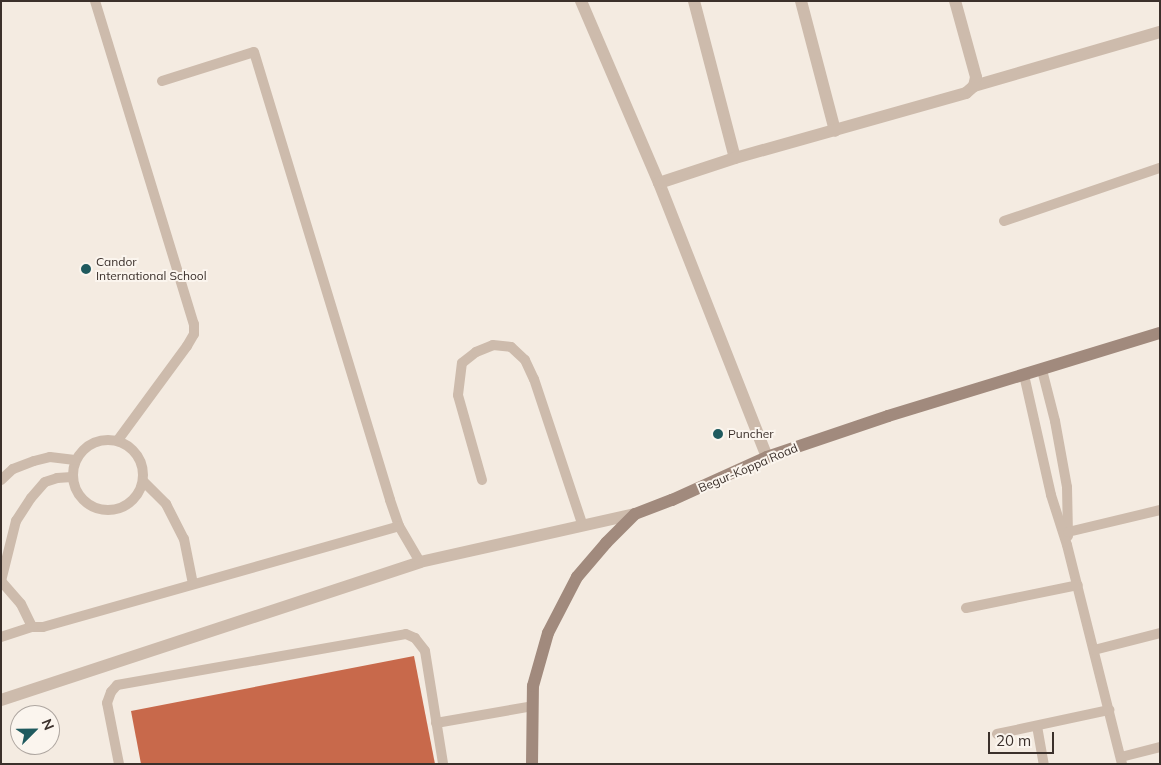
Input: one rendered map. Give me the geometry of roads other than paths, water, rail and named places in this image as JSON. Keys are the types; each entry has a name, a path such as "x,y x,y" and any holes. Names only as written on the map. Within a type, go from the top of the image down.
{"main road":[{"name":"Begur-Koppa Road","path":"532,764 533,686 548,633 577,577 606,543 635,514 672,500 767,458 888,416 1160,333"}],"street":[{"path":"580,1 659,183 767,458"},
{"path":"694,1 735,158"},
{"path":"801,1 835,131"},
{"path":"956,1 976,77 974,86"},
{"path":"659,183 735,158 966,93 974,86 1160,32"},
{"path":"1,700 420,562 635,514"}],"lane":[{"path":"95,1 194,324 194,334 118,440"},
{"path":"162,81 254,52 399,526 420,562"},
{"path":"1004,221 1160,168"},
{"path":"482,480 458,395 462,363 476,352 492,346 511,347 525,360 534,380 583,526"},
{"path":"1042,370 1056,421 1067,487 1068,545"},
{"path":"1024,375 1051,495 1068,545 1122,760 1160,747"},
{"path":"101,439 118,440 133,449 142,464 143,481 136,497 123,508 106,511 89,506 77,494 72,477 75,460 85,446 101,439"},
{"path":"1,480 12,469 34,461 50,457 75,460"},
{"path":"32,627 21,604 1,581 16,521 45,482 57,478 72,477"},
{"path":"143,481 166,504 184,539 194,584"},
{"path":"1068,532 1160,510"},
{"path":"1,638 32,627 43,627 399,526"},
{"path":"966,608 1078,585"},
{"path":"1094,650 1160,633"},
{"path":"119,764 108,703 111,692 117,686 406,634 415,638 425,651 443,764"},
{"path":"436,724 533,706"},
{"path":"997,734 1109,710"},
{"path":"1037,726 1044,764"}],"place":[{"name":"Candor International School","path":"86,269"},
{"name":"Puncher","path":"718,434"}]}
